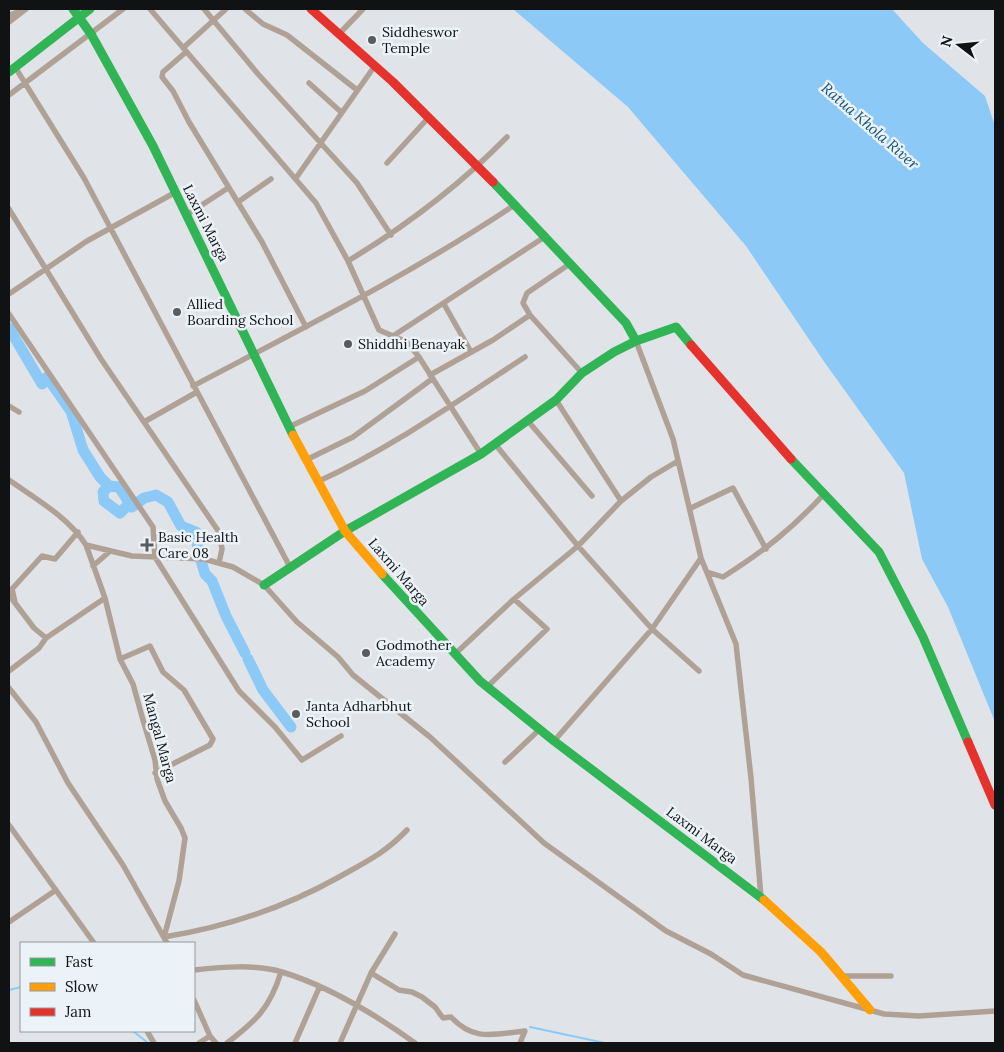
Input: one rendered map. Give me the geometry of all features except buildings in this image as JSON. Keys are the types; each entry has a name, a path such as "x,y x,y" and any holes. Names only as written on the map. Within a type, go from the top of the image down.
{"main road":[{"name":"Laxmi Marga","path":"73,9 80,16 91,34 188,214 306,460 345,530 422,620 487,687 554,741 761,897 821,952 870,1010"},
{"path":"12,70 90,9"},
{"path":"311,9 340,33 516,204 626,323 636,341"},
{"path":"264,585 345,530 432,484 481,454 556,400 582,373 636,341 676,327 756,422 879,552 923,637 995,805"}],"street":[{"path":"9,15 26,9"},
{"path":"9,22 26,9"},
{"path":"9,95 123,9"},
{"path":"150,9 316,203 348,261 379,330 407,342 419,357 481,454"},
{"path":"204,9 212,21 258,74 357,183 391,235"},
{"path":"226,9 163,72 162,77 173,91 228,188 278,270 306,326"},
{"path":"245,9 263,24 287,34 357,90"},
{"path":"340,33 362,9"},
{"path":"296,178 320,141 374,67"},
{"path":"12,70 26,82 84,178 290,567"},
{"path":"309,83 341,112"},
{"path":"387,163 429,118"},
{"path":"348,261 391,235 478,167 507,137"},
{"path":"238,202 271,178"},
{"path":"188,214 228,188"},
{"path":"9,294 110,228 176,192"},
{"path":"194,386 364,296 462,241 516,204"},
{"path":"9,209 101,359 219,532 222,549 219,563"},
{"path":"393,336 546,236"},
{"path":"571,263 527,293 523,303 530,315 582,373"},
{"path":"444,304 472,352"},
{"path":"9,314 140,505 153,527 154,557 239,692 275,727 302,760 341,736"},
{"path":"306,460 353,437 431,377 530,315"},
{"path":"636,341 673,439 691,508 701,558 736,644 751,778 761,897"},
{"path":"291,426 365,391 419,357"},
{"path":"317,482 353,465 450,406 525,357"},
{"path":"144,422 197,392"},
{"path":"556,400 621,501"},
{"path":"9,406 19,412"},
{"path":"528,421 592,496"},
{"path":"495,444 578,546 652,629 699,671"},
{"path":"455,654 514,599 578,546 621,501 651,477 678,461"},
{"name":"Mangal Marga","path":"9,480 54,512 78,532 86,545 106,598 120,659 135,693 155,760 155,773 165,801 185,838 179,881 164,937"},
{"path":"691,508 733,488 766,549"},
{"path":"707,572 723,577 766,549 798,524 825,493"},
{"path":"15,602 12,589 42,556 56,559 78,532"},
{"path":"86,545 109,552 154,557 201,559 219,563 233,567 264,585 297,622 338,656 353,675 430,738 544,843 666,931 711,954 743,975 870,1010 896,1015 919,1016 995,1011"},
{"path":"93,566 109,552"},
{"path":"554,741 652,629 701,558"},
{"path":"9,595 34,628 46,638"},
{"path":"9,671 39,648 46,638 106,598"},
{"path":"487,687 547,629 514,599"},
{"path":"120,659 150,646 163,672 184,690 213,739 210,745 155,773"},
{"path":"9,688 36,722 68,783 123,865 166,942"},
{"path":"505,762 540,729"},
{"path":"9,825 93,942"},
{"path":"164,937 226,925 305,896 374,859 390,848 407,830"},
{"path":"9,922 56,890"},
{"path":"340,1043 370,973 395,934"},
{"path":"195,970 230,967 281,972 319,988 380,1018 415,1043"},
{"path":"228,1043 252,1024 264,1010 275,994 281,972"},
{"path":"370,973 399,990 412,992 422,997 435,1007 443,1018 451,1017 460,1026 476,1035 525,1031 520,1043"},
{"path":"842,976 891,976"},
{"path":"295,1043 319,988"},
{"path":"195,1002 210,1036 216,1043"},
{"path":"148,1032 154,1043"},
{"path":"199,1043 210,1036"}],"water":[{"name":"Ratua Khola River","path":"513,9 892,9 923,43 985,96 995,126 995,722 948,607 922,559 904,473 825,363 746,246 628,107"}],"waterway":[{"path":"9,328 42,384 47,377 71,411 83,450 100,477 109,486 119,487 132,507 144,498 156,495 168,502 181,526 196,532 198,551 205,574 212,581 226,616 245,653"},
{"path":"109,486 103,492 104,501 120,513 127,506 132,507"},
{"path":"248,659 263,690 291,727"},
{"path":"9,990 20,987"},
{"path":"530,1027 605,1043"},
{"path":"134,1032 148,1043"}],"traffic: fast":[{"path":"73,9 91,34 153,146 293,435"},
{"path":"9,72 90,9"},
{"path":"493,182 626,323 636,341"},
{"path":"264,585 345,531 481,454 556,400 582,373 614,352 636,341 676,327 691,345"},
{"path":"791,459 879,552 923,637 968,742"},
{"path":"382,574 480,681 554,741 764,900"}],"traffic: slow":[{"path":"293,435 345,531 382,574"},
{"path":"764,900 821,952 870,1010"}],"traffic: jam":[{"path":"311,9 393,82 493,182"},
{"path":"691,345 791,459"},
{"path":"968,742 995,805"}],"place":[{"name":"Siddheswor Temple","path":"372,40"},
{"name":"Allied Boarding School","path":"177,312"},
{"name":"Shiddhi Benayak","path":"348,344"},
{"name":"Basic Health Care 08","path":"147,545"},
{"name":"Godmother Academy","path":"366,653"},
{"name":"Janta Adharbhut School","path":"296,714"}]}
